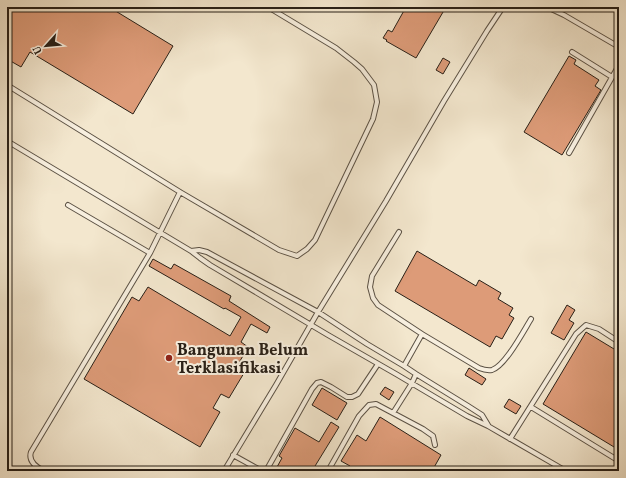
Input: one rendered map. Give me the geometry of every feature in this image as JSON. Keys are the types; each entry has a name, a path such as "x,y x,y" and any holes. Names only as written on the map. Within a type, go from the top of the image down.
{"lane":[{"path":"7,85 180,192 279,250 298,256 315,240 373,119 377,102 374,85 362,69 336,48 268,7"},
{"path":"224,471 444,100 503,7"},
{"path":"547,7 564,15 619,47"},
{"path":"572,52 612,77"},
{"path":"569,153 619,65"},
{"path":"7,141 378,364 566,471"},
{"path":"44,471 31,462 31,452 150,252 180,192"},
{"path":"68,205 150,252"},
{"path":"399,232 372,276 370,287 373,298 378,305 422,334 479,368 485,370 493,369 504,361 531,319"},
{"path":"191,251 199,250 207,252 318,312 482,415 488,426"},
{"path":"510,439 576,334 586,325 599,330 619,342"},
{"path":"404,366 422,334"},
{"path":"266,471 312,389 317,383 321,382 331,386 347,397 352,397 358,394 378,364"},
{"path":"393,413 416,374"},
{"path":"328,471 359,416 369,405 376,404 424,429 433,436 436,445"},
{"path":"530,407 619,461"},
{"path":"234,455 262,471"}],"building":[{"path":"7,7 109,7 173,46 133,114 30,52 21,67 7,59"},
{"path":"406,7 446,7 416,58 383,38 388,30 392,32"},
{"path":"569,56 576,60 574,64 599,80 595,86 601,90 562,155 524,132"},
{"path":"443,58 450,62 443,74 436,70"},
{"path":"417,251 476,286 479,280 501,293 498,299 513,308 509,315 514,318 502,339 496,336 490,347 395,291"},
{"name":"Bangunan Belum Terklasifikasi","path":"153,259 171,269 174,264 231,296 229,301 270,327 267,333 251,324 241,342 248,347 236,368 244,373 229,398 221,394 213,408 220,412 200,447 84,379 132,297 139,301 148,287 230,336 241,317 225,308 224,309 149,266"},
{"path":"567,305 575,310 569,320 574,323 564,340 551,333"},
{"path":"586,332 619,352 619,450 543,404"},
{"path":"469,368 486,379 482,385 465,375"},
{"path":"385,387 394,392 389,400 380,394"},
{"name":"Bangunan Belum Terklasifikasi","path":"322,388 347,403 337,420 312,405"},
{"path":"509,399 521,406 516,414 504,407"},
{"path":"380,417 441,455 432,471 347,471 350,466 341,461 357,435 366,441"},
{"path":"331,422 339,427 312,471 283,471 277,467 282,458 279,456 295,428 319,442"}],"place":[{"name":"Bangunan Belum Terklasifikasi","path":"169,358"}]}
